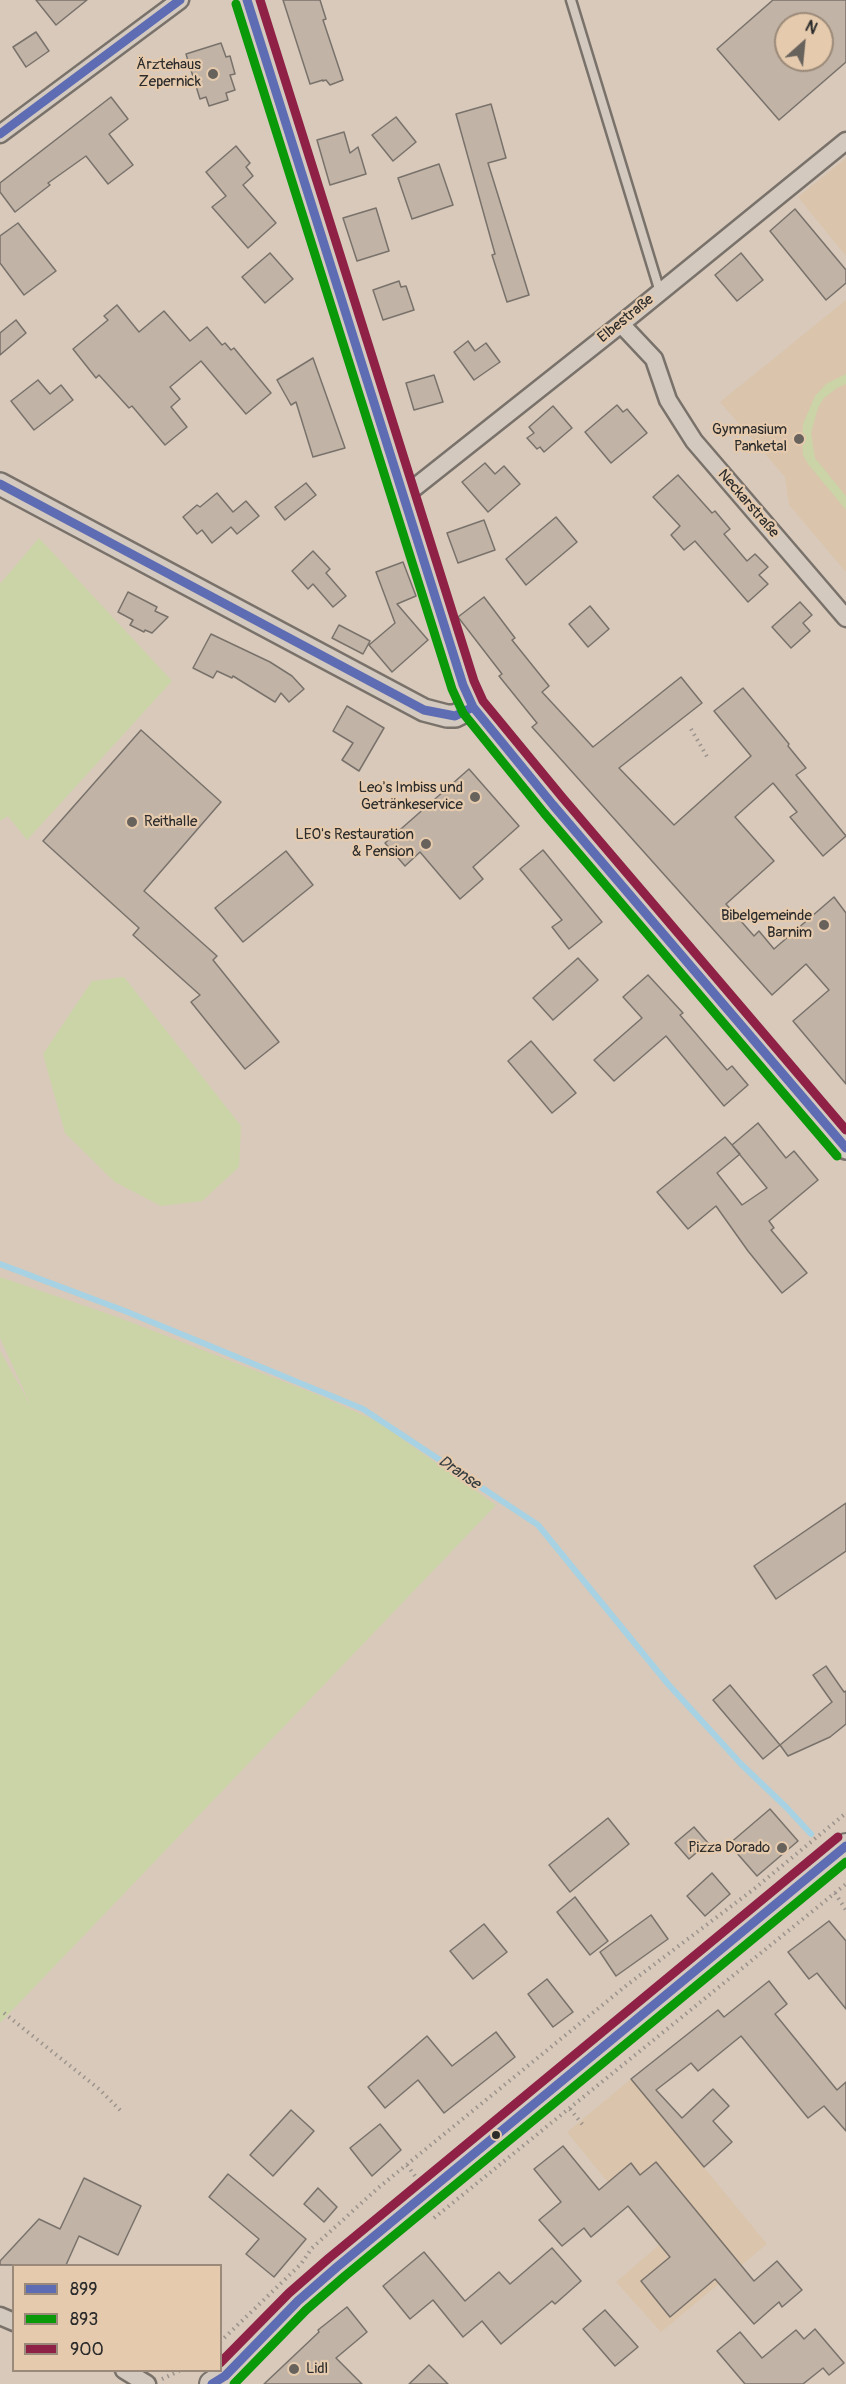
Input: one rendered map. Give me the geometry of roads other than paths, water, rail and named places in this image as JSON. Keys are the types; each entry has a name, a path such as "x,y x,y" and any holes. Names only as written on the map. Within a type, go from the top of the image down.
{"main road":[{"path":"212,2384 234,2368 298,2301 337,2267 846,1846"}],"street":[{"path":"0,134 180,0"},
{"path":"247,0 463,685 473,707 546,798 846,1148"},
{"name":"Elbestraße","path":"404,496 846,141"},
{"name":"Neckarstraße","path":"621,324 654,359 668,400 694,441 846,618"},
{"path":"0,484 424,710 455,716 473,707"},
{"path":"127,2372 147,2384"}],"lane":[{"path":"571,0 660,292"}],"waterway":[{"name":"Dranse","path":"0,1264 125,1311 363,1409 538,1525 668,1684 741,1764 811,1834"}],"place":[{"name":"Ärztehaus Zepernick","path":"213,74"},
{"name":"Gymnasium Panketal","path":"799,439"},
{"name":"Leo's Imbiss und Getränkeservice","path":"475,797"},
{"name":"Reithalle","path":"132,822"},
{"name":"LEO's Restauration & Pension","path":"426,844"},
{"name":"Bibelgemeinde Barnim","path":"824,925"},
{"name":"Pizza Dorado","path":"782,1848"},
{"name":"Lidl","path":"294,2369"}]}
